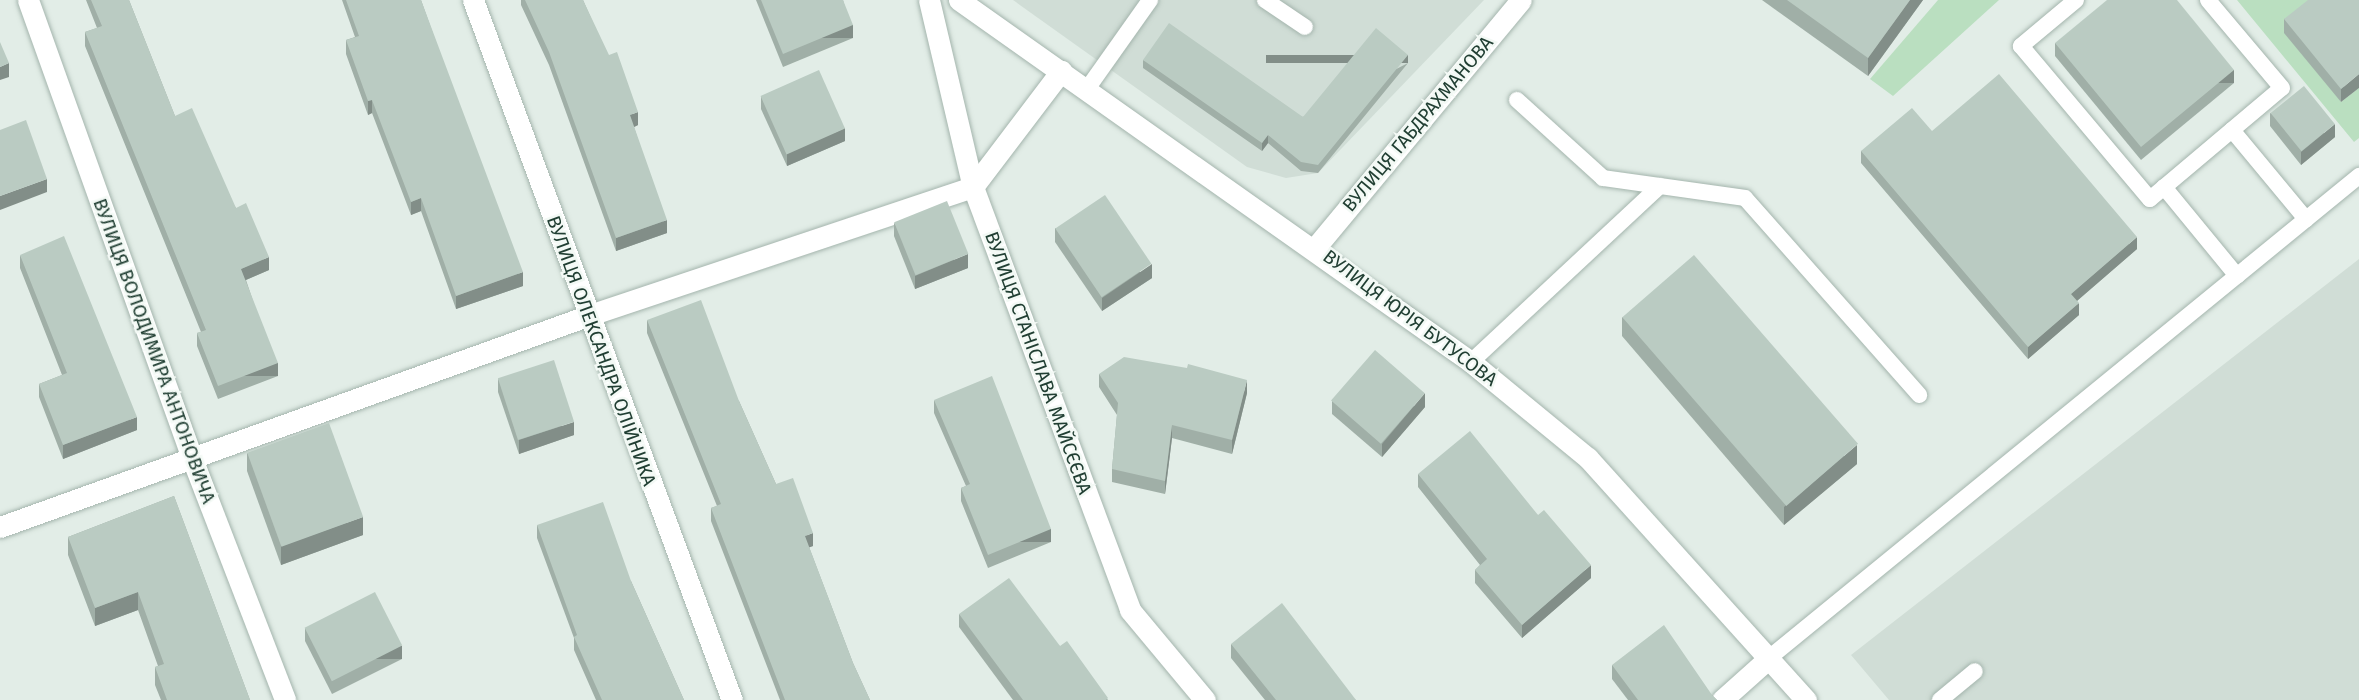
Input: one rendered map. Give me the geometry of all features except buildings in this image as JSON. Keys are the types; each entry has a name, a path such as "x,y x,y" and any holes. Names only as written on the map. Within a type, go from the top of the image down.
{"street":[{"name":"ВУЛИЦЯ ВОЛОДИМИРА АНТОНОВИЧА","path":"28,0 194,461 285,700"},
{"name":"ВУЛИЦЯ ОЛЕКСАНДРА ОЛІЙНИКА","path":"473,0 587,316 732,700"},
{"name":"ВУЛИЦЯ СТАНІСЛАВА МАЙСЄЄВА","path":"929,0 972,187 1130,610 1205,700"},
{"name":"ВУЛИЦЯ ЮРІЯ БУТУСОВА","path":"959,0 1315,248 1471,362 1588,458 1806,700"},
{"name":"ВУЛИЦЯ ГАБДРАХМАНОВА","path":"1315,248 1521,0"},
{"path":"0,527 194,461 587,316 972,187 1062,71"},
{"path":"1722,700 1769,658"}],"lane":[{"path":"1087,89 1150,0"},
{"path":"1265,0 1305,27"},
{"path":"2076,0 2021,46 2150,199 2282,88 2208,0"},
{"path":"1517,100 1603,178 1745,198 1919,395"},
{"path":"2232,130 2306,219"},
{"path":"1769,658 2359,176"},
{"path":"1471,362 1660,186"},
{"path":"2164,187 2237,276"},
{"path":"1940,700 1975,671"}],"shaded area":[{"path":"1013,0 1484,0 1318,173 1286,178 1247,167"},
{"path":"2359,259 2359,700 1889,700 1851,655"}],"green space":[{"path":"1938,0 1999,0 1893,96 1870,79"},
{"path":"2237,0 2315,0 2341,102 2359,88 2359,138 2354,142"}]}
